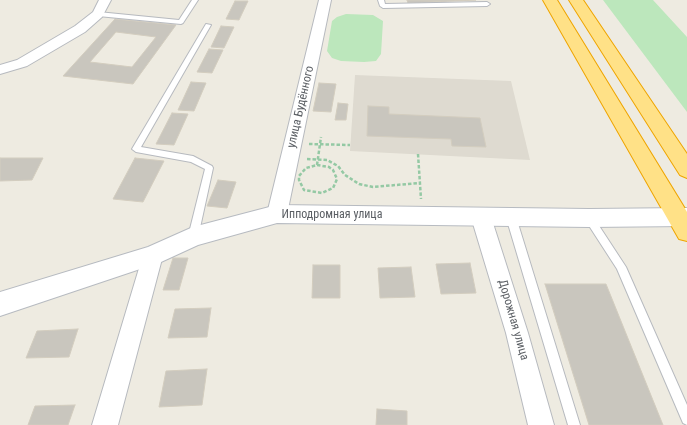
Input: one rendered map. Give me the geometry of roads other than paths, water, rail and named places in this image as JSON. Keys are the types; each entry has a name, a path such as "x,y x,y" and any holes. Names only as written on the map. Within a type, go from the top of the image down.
{"highway":[{"path":"550,0 684,222"},
{"path":"576,0 687,170"}],"street":[{"path":"0,70 22,62 80,29 98,14 104,0"},
{"name":"улица Будённого","path":"277,214 325,0"},
{"name":"Ипподромная улица","path":"0,304 153,255 193,237 277,214 589,218 684,222"},
{"name":"Дорожная улица","path":"481,217 518,333 541,425"},
{"path":"105,425 153,255"}],"lane":[{"path":"98,14 181,22 195,0"},
{"path":"381,0 383,6 487,4"},
{"path":"193,237 209,168 193,160 136,149 208,25"},
{"path":"511,217 574,425"},
{"path":"589,218 621,267 687,419"}]}
